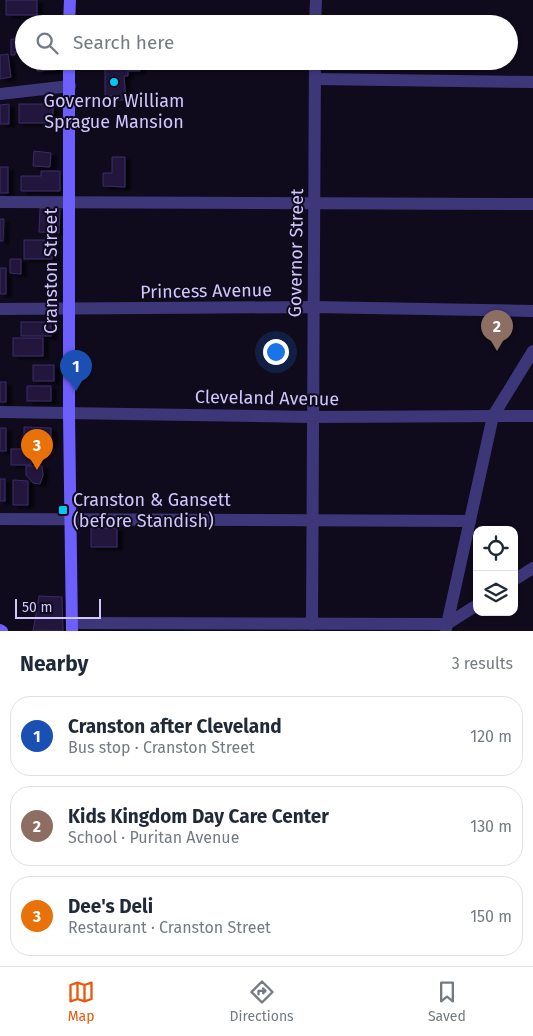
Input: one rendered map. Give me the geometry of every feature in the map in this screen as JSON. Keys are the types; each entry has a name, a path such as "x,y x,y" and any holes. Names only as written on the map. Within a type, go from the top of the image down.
{"main road":[{"path":"70,0 70,15"},
{"name":"Cranston Street","path":"69,70 68,310 72,627"}],"street":[{"path":"315,15 316,0"},
{"name":"Governor Street","path":"312,624 315,70"},
{"path":"315,79 533,82"},
{"path":"0,94 70,86"},
{"path":"0,202 533,204"},
{"name":"Princess Avenue","path":"0,309 313,307 533,311"},
{"path":"446,628 493,416 533,351"},
{"name":"Cleveland Avenue","path":"0,412 312,417 533,416"},
{"path":"0,518 470,521"},
{"path":"518,577 533,568"},
{"path":"72,627 312,624 446,628 473,608"}],"building":[{"path":"6,0 37,0 37,15 6,15"},
{"path":"11,39 15,39 15,55 11,55"},
{"path":"8,54 11,77 0,79 0,55"},
{"name":"Governor William Sprague Mansion","path":"105,70 140,70 128,71 128,76 124,76 126,100 117,100 118,96 105,96"},
{"path":"9,104 9,124 0,124 0,105"},
{"path":"19,104 53,104 53,123 19,123"},
{"path":"34,151 51,153 50,167 33,166"},
{"path":"112,157 125,157 125,187 103,186 103,173 112,173"},
{"path":"0,167 8,167 8,193 0,193"},
{"path":"41,171 60,171 60,191 21,191 21,176 41,176"},
{"path":"40,208 60,209 59,233 39,232"},
{"path":"0,219 4,219 3,241 0,241"},
{"path":"24,240 52,240 52,259 24,259"},
{"path":"10,259 21,259 21,274 10,273"},
{"path":"0,268 6,268 6,294 0,294"},
{"path":"21,322 51,322 51,336 21,336"},
{"path":"13,338 43,338 43,356 13,356"},
{"path":"33,365 54,365 54,381 33,381"},
{"path":"0,382 6,382 6,402 0,402"},
{"path":"27,386 51,386 51,401 27,401"},
{"path":"24,427 51,428 51,443 24,443"},
{"path":"0,428 6,428 6,451 0,451"},
{"path":"11,449 31,449 31,465 11,465"},
{"path":"26,466 42,466 43,475 40,484 33,483 26,475"},
{"path":"0,479 5,479 5,501 0,501"},
{"path":"13,480 28,481 28,505 13,505"},
{"path":"91,528 117,528 117,547 91,547"},
{"path":"39,596 62,597 63,631 33,631"}],"place":[{"name":"Governor William Sprague Mansion","path":"114,82"},
{"name":"Kids Kingdom Day Care Center","path":"497,351"},
{"name":"Cranston after Cleveland","path":"76,391"},
{"name":"Dee's Deli","path":"37,470"},
{"name":"Cranston & Gansett (before Standish)","path":"63,510"}]}
